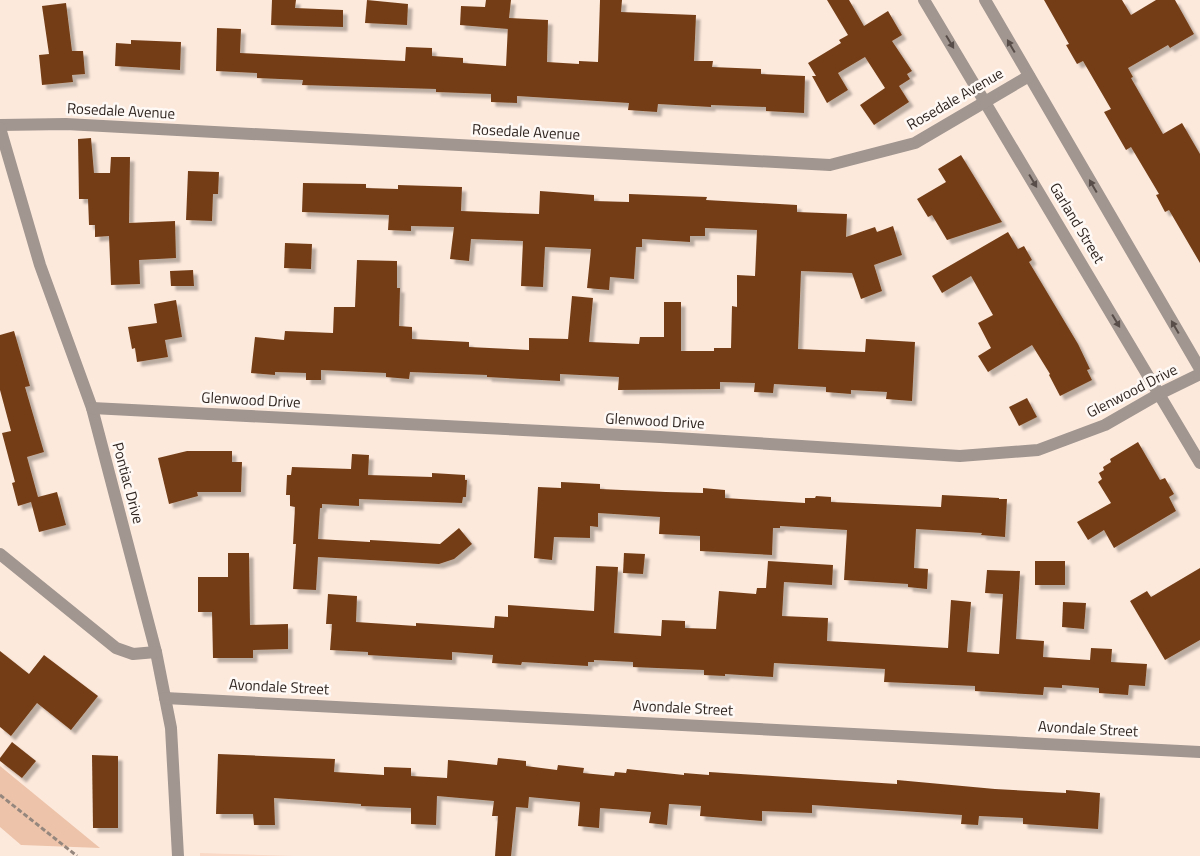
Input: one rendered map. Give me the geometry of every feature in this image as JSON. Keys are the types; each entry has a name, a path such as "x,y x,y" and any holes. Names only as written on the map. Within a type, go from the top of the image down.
{"street":[{"name":"Garland Street","path":"924,0 1200,463"},
{"path":"985,0 1200,369"},
{"name":"Rosedale Avenue","path":"0,127 66,124 830,165 916,143 1029,76"},
{"name":"Pontiac Drive","path":"0,127 40,266 92,408 156,652 171,728 178,856"},
{"name":"Glenwood Drive","path":"92,408 660,437 960,456 1038,450 1105,425 1159,394 1200,374"},
{"path":"0,554 116,648 133,654 156,652"},
{"name":"Avondale Street","path":"165,698 1200,752"}],"path":[{"path":"0,794 77,856"}],"shaded area":[{"path":"0,766 100,848 21,845 0,827"},
{"path":"200,853 294,856 200,856"}],"building":[{"path":"272,0 296,0 295,8 343,10 343,27 271,25"},
{"path":"367,0 408,4 407,25 365,23"},
{"path":"486,0 511,0 509,18 548,20 547,62 579,64 579,61 598,62 600,0 622,0 621,12 696,15 694,61 713,61 712,67 761,69 761,74 805,76 804,113 766,111 766,107 711,105 711,107 658,104 657,112 628,110 629,103 517,96 517,103 491,102 491,94 436,92 436,89 302,85 303,80 257,78 257,73 216,71 217,28 241,29 240,53 405,61 406,47 432,48 432,56 463,58 463,63 506,66 508,29 460,25 461,6 485,7"},
{"path":"827,0 849,0 864,26 888,11 902,35 892,41 912,71 907,74 910,79 899,86 909,102 874,125 860,105 885,88 865,57 838,73 848,90 827,103 812,76 816,76 808,63 841,43 839,40 848,35"},
{"path":"1044,0 1122,0 1131,15 1156,0 1175,0 1194,34 1170,48 1168,45 1128,68 1133,77 1131,78 1163,134 1182,123 1200,154 1200,263 1169,210 1165,212 1156,195 1159,194 1131,147 1126,150 1104,112 1111,109 1083,61 1077,64 1066,45 1069,44"},
{"path":"66,3 72,51 83,51 85,74 72,75 73,82 42,85 39,55 49,54 42,6"},
{"path":"131,40 181,42 180,70 115,66 116,43 131,44"},
{"path":"91,138 94,173 110,173 111,157 130,157 129,223 175,221 176,258 139,260 140,284 111,285 109,236 95,237 95,225 89,225 88,199 79,199 78,139"},
{"path":"961,155 1002,222 947,240 932,215 928,217 917,199 946,182 938,169"},
{"path":"188,171 219,172 218,194 213,194 212,221 186,220"},
{"path":"303,183 366,184 366,188 398,189 398,185 462,187 461,211 539,214 540,191 594,195 594,201 629,202 629,194 707,197 706,200 797,205 797,212 847,214 846,237 875,227 877,232 893,226 902,255 874,265 882,291 861,299 852,273 801,271 798,349 865,352 866,339 915,342 912,401 886,399 887,392 851,390 851,394 826,392 826,387 774,384 773,393 754,392 755,383 720,382 720,389 618,390 619,377 560,374 560,381 487,377 487,375 410,372 409,379 386,377 386,373 321,370 321,380 306,380 306,373 275,372 275,375 251,373 255,337 284,340 285,331 333,333 334,307 355,307 357,260 397,261 397,288 400,288 399,326 412,327 412,339 469,342 469,347 529,350 529,338 568,339 572,296 593,298 589,342 639,344 640,337 664,337 664,302 681,302 681,351 714,351 714,348 731,348 732,306 737,307 737,275 755,276 757,230 705,228 705,236 690,236 690,242 642,239 642,247 636,247 634,279 610,277 609,290 587,288 591,249 545,247 543,287 521,286 523,241 471,239 469,261 450,259 454,227 411,226 411,231 388,230 389,215 302,212"},
{"path":"1008,232 1018,249 1024,246 1032,260 1029,262 1078,344 1090,369 1087,370 1092,380 1060,396 1050,374 1032,345 988,372 978,356 991,348 978,323 993,315 971,276 942,293 932,276"},
{"path":"285,243 312,244 311,269 284,268"},
{"path":"193,270 194,286 171,286 170,271"},
{"path":"176,300 182,337 165,340 168,357 137,362 135,348 132,349 128,327 157,323 154,304"},
{"path":"14,331 30,386 25,387 44,452 27,457 38,497 57,492 66,525 39,532 31,502 18,506 12,483 15,482 2,433 11,431 0,390 0,335"},
{"path":"1027,398 1037,417 1019,426 1009,407"},
{"path":"1138,442 1160,480 1165,478 1174,494 1169,497 1176,511 1114,548 1104,530 1088,540 1077,522 1111,503 1098,482 1102,479 1099,473 1104,470 1103,467 1111,462 1110,459"},
{"path":"187,451 232,451 232,462 242,462 241,492 197,492 198,496 169,504 158,458"},
{"path":"352,454 369,455 368,475 432,477 432,473 465,475 465,480 467,480 466,497 463,497 462,503 359,499 359,506 322,504 322,508 320,508 318,539 440,544 459,528 472,544 454,559 439,564 318,557 316,590 293,589 296,544 293,544 295,507 290,506 290,495 286,495 287,475 291,475 292,467 351,469"},
{"path":"561,482 600,484 600,489 666,492 703,493 703,488 725,490 725,498 805,503 805,498 815,498 816,496 831,497 831,502 941,507 942,495 999,498 1007,499 1005,537 981,535 982,533 916,529 914,568 928,569 927,589 908,587 908,584 844,580 847,530 780,526 780,528 773,528 772,555 700,551 700,536 659,534 660,517 598,513 598,527 590,526 590,538 554,537 552,560 534,558 538,487 561,488"},
{"path":"228,553 249,553 250,625 288,624 288,649 253,650 253,658 213,658 212,612 198,612 198,577 228,577"},
{"path":"624,553 645,554 643,574 623,573"},
{"path":"768,561 833,565 832,585 784,582 782,616 828,618 827,641 948,648 951,600 971,602 967,652 999,654 1003,594 985,593 987,570 1020,571 1016,639 1044,641 1043,657 1090,660 1091,648 1112,649 1111,662 1147,664 1145,686 1129,685 1128,695 1099,693 1099,688 1062,685 1062,688 1044,687 1043,695 975,691 975,686 884,682 885,669 774,663 773,677 725,674 725,676 704,675 704,670 633,667 633,662 594,660 594,662 588,662 588,666 522,662 521,665 492,663 493,655 452,652 452,660 368,655 368,652 330,650 332,624 326,624 328,594 357,596 356,622 416,626 416,623 494,628 495,616 508,617 508,605 594,611 596,566 618,567 614,633 661,636 662,620 685,621 685,628 716,629 719,591 756,594 757,588 766,588"},
{"path":"1035,561 1065,561 1065,585 1035,585"},
{"path":"1200,568 1200,640 1165,660 1130,601 1147,591 1151,597"},
{"path":"1063,602 1086,603 1084,629 1062,627"},
{"path":"0,651 29,674 44,655 98,696 71,730 37,703 11,736 0,727"},
{"path":"12,742 36,761 22,778 0,761 0,758"},
{"path":"218,754 335,759 334,772 384,775 384,767 411,768 411,776 447,778 448,760 497,765 498,758 526,761 526,766 557,770 558,765 584,768 583,773 614,776 615,772 626,773 627,769 684,775 684,773 709,775 709,772 897,784 897,780 1066,793 1066,790 1100,793 1098,829 1023,824 1023,818 979,816 978,825 961,824 962,815 812,805 812,813 762,811 762,821 700,816 701,806 669,804 667,825 649,823 651,812 600,808 599,828 578,826 580,802 529,797 528,808 516,807 511,856 495,856 498,816 492,816 494,801 437,796 436,825 411,824 411,808 361,806 361,804 274,798 275,825 254,825 253,814 216,814"},
{"path":"92,755 118,756 118,828 93,828"}]}
